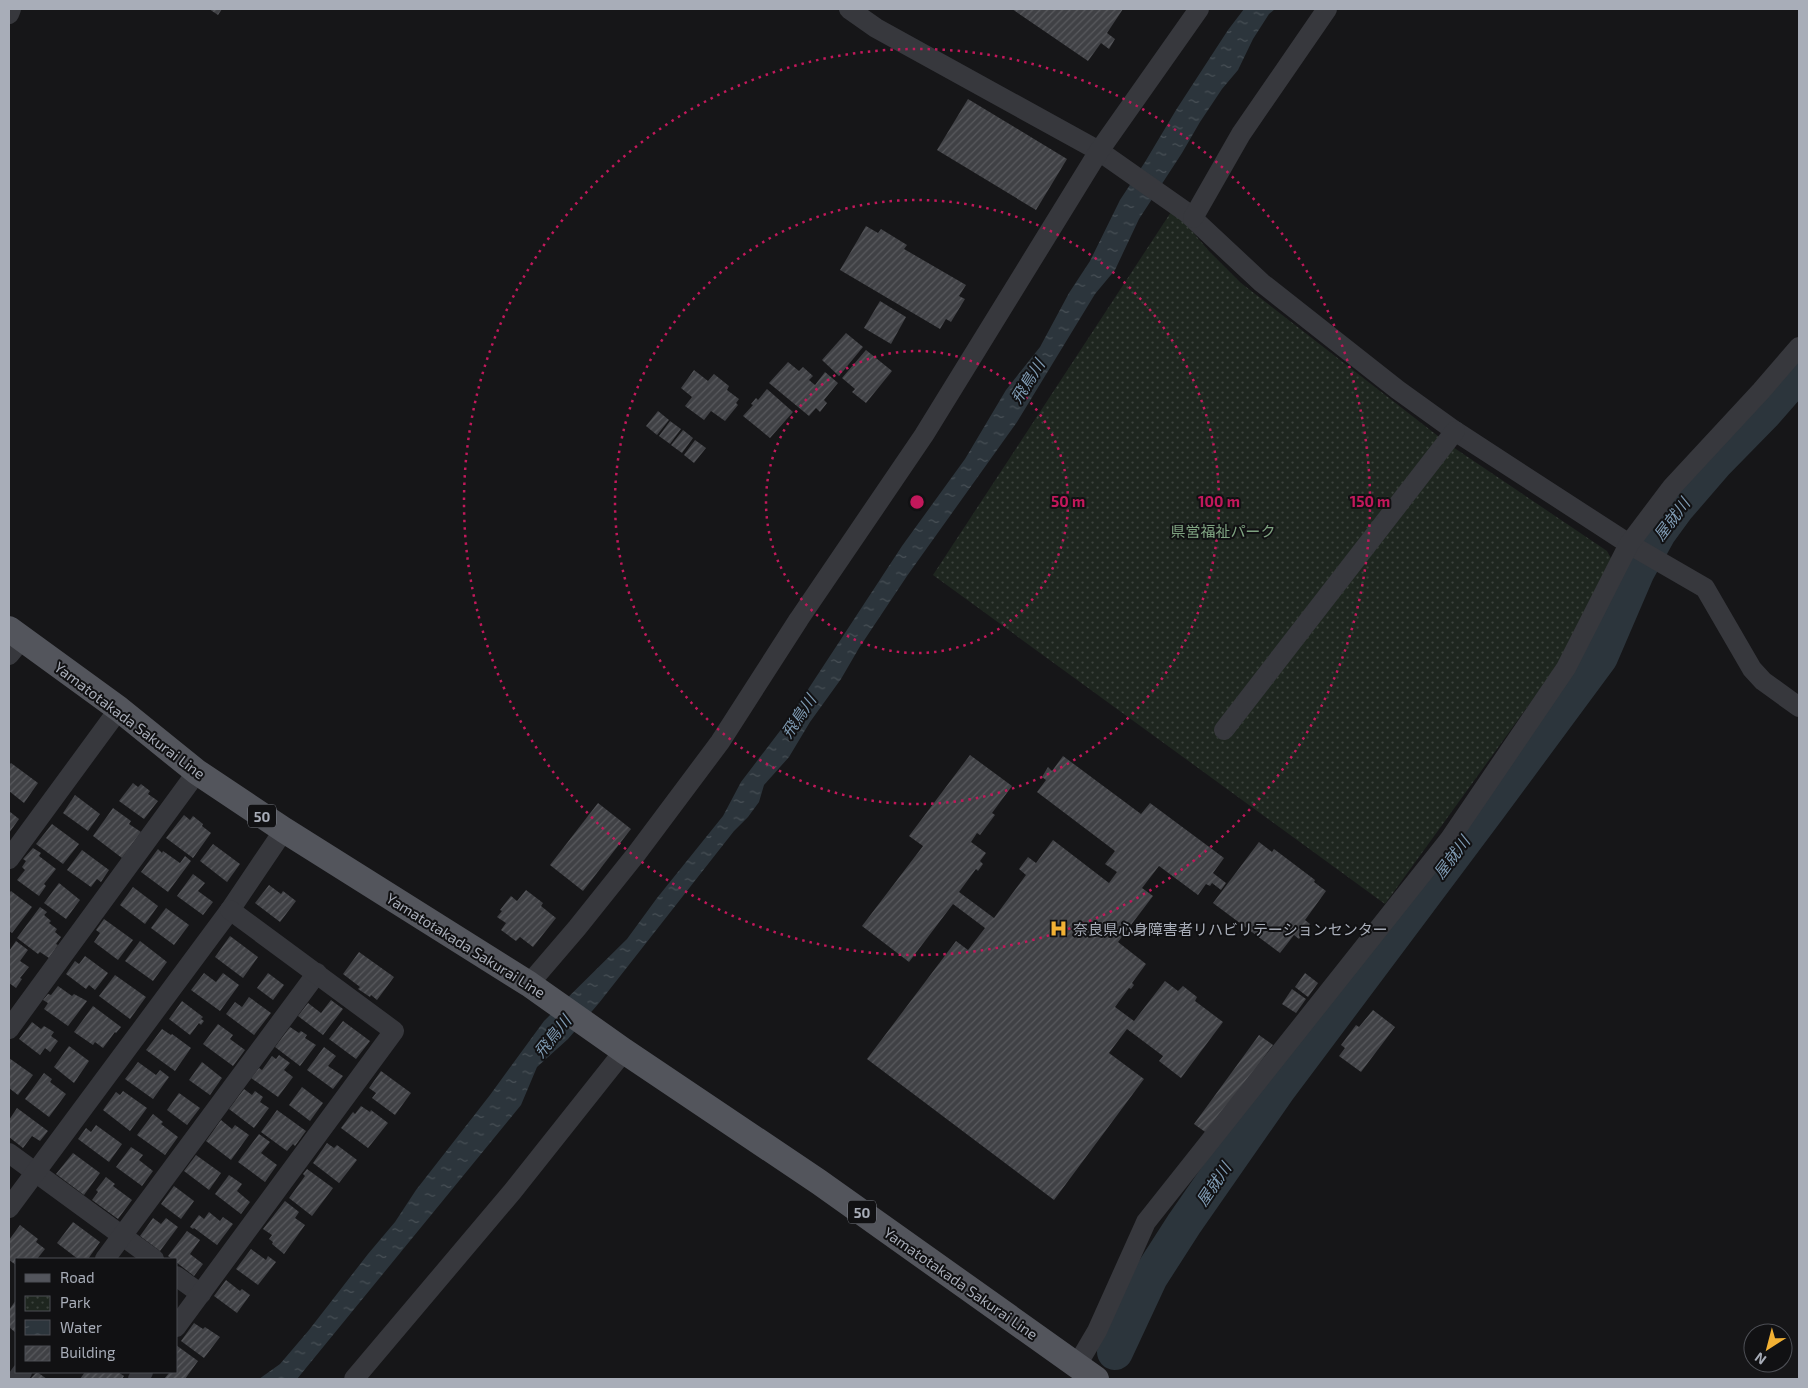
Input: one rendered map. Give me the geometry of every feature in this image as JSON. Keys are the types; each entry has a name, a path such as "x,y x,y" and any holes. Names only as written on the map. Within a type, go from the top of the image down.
{"main road":[{"name":"Yamatotakada Sakurai Line","path":"13,641 119,709 197,772 284,830 533,986 619,1047 827,1188 1087,1372"}],"street":[{"path":"9,14 11,9"},
{"path":"849,9 876,28 1104,154 1189,215 1262,283 1398,390 1454,431 1632,546 1706,588 1752,669 1763,681 1799,707"},
{"path":"533,986 638,853 720,742 799,620 924,435 1199,9"},
{"path":"1189,215 1241,134 1327,9"},
{"path":"1087,1372 1097,1331 1146,1222 1449,840 1566,668 1632,546 1672,487 1762,391 1799,347"},
{"path":"1224,730 1447,443 1454,431"},
{"path":"9,859 119,709"},
{"path":"9,1029 197,772"},
{"path":"9,1208 230,910 284,830"},
{"path":"178,1324 394,1031 230,910"},
{"path":"106,1258 316,973"},
{"path":"354,1379 512,1192 619,1047"},
{"path":"9,1153 153,1258"},
{"path":"178,1277 201,1294"}],"green space":[{"name":"県営福祉パーク","path":"1173,209 1209,251 1241,283 1447,443 1607,551 1613,562 1562,659 1385,904 933,575"}],"water":[{"name":"飛鳥川","path":"1244,9 1275,9 1269,14 1253,39 1238,70 1222,89 1200,122 1139,219 1115,270 1095,294 1017,422 907,576 859,648 841,679 810,722 789,757 764,785 759,802 599,1003 568,1039 537,1067 521,1105 297,1379 259,1379 280,1364 395,1222 416,1190 490,1095 544,1021 627,939 657,898 723,816 741,782 786,723 902,546 965,459 1006,390 1040,347 1069,293 1090,261 1120,200 1176,110 1228,30"}],"building":[{"path":"209,9 222,9 218,15"},
{"path":"1012,9 1123,9 1107,33 1115,39 1109,49 1101,43 1088,61"},
{"path":"968,99 1067,159 1036,210 937,150"},
{"path":"866,226 878,233 881,229 907,245 904,249 966,285 959,296 965,299 951,322 946,319 940,329 840,270"},
{"path":"880,301 906,317 891,344 864,328"},
{"path":"846,333 863,347 839,376 822,360"},
{"path":"866,350 892,371 866,403 852,392 855,389 842,378"},
{"path":"788,362 799,371 803,367 813,376 809,380 815,385 825,372 838,383 824,400 827,403 820,412 816,408 809,416 769,383"},
{"path":"694,370 708,381 714,374 729,386 727,390 739,399 736,403 738,405 725,421 711,411 704,420 685,406 692,397 681,388"},
{"path":"767,389 793,412 770,438 743,416 753,405 751,404 756,398 758,400"},
{"path":"658,411 669,420 657,435 646,426"},
{"path":"670,421 681,429 670,444 659,436"},
{"path":"683,430 693,438 682,453 671,445"},
{"path":"695,440 706,448 694,463 684,455"},
{"path":"970,755 1012,786 992,813 995,815 980,835 977,833 971,842 986,853 980,861 983,864 978,871 976,869 959,892 994,918 1026,875 1019,869 1028,857 1036,863 1053,840 1109,883 1117,872 1105,864 1115,851 1037,792 1046,780 1042,777 1048,767 1052,771 1063,756 1141,814 1150,803 1224,858 1213,873 1226,883 1221,890 1212,883 1210,886 1206,884 1198,895 1159,866 1142,888 1153,896 1118,942 1146,964 1132,983 1134,985 1131,989 1129,988 1115,1007 1134,1021 1165,981 1178,991 1183,986 1197,997 1195,1001 1223,1022 1181,1078 1159,1061 1163,1056 1127,1029 1109,1053 1144,1079 1054,1200 867,1059 956,941 968,950 985,928 953,904 909,962 862,926 923,846 909,836"},
{"path":"11,763 38,783 24,803 9,791 9,765"},
{"path":"133,783 138,787 141,784 150,791 148,794 158,801 144,819 119,801"},
{"path":"75,795 100,814 88,831 63,813"},
{"path":"598,803 631,829 583,891 550,865"},
{"path":"113,808 131,821 129,824 141,832 122,858 93,836"},
{"path":"9,811 19,819 9,833"},
{"path":"184,815 190,820 193,816 211,833 193,858 166,838"},
{"path":"52,824 79,844 63,864 36,844"},
{"path":"1259,842 1272,852 1274,849 1315,880 1314,882 1326,891 1305,920 1310,924 1299,939 1294,935 1280,953 1213,903"},
{"path":"213,844 240,864 227,882 200,861"},
{"path":"33,848 41,853 39,856 56,869 44,884 46,886 39,896 17,880 25,870 22,867 26,861 23,859"},
{"path":"158,849 180,863 185,856 191,861 168,892 141,872"},
{"path":"82,850 109,870 101,882 97,879 91,887 67,870"},
{"path":"193,874 205,883 198,891 213,902 203,915 177,896"},
{"path":"59,883 80,900 66,919 44,903"},
{"path":"269,885 281,894 283,891 296,901 280,922 255,903"},
{"path":"133,887 158,906 145,924 120,905"},
{"path":"526,890 543,903 541,906 556,918 533,947 520,937 516,941 501,930 506,923 497,917 511,896 517,901"},
{"path":"11,891 32,907 12,933 9,931 9,893"},
{"path":"40,907 47,912 44,915 51,921 49,923 57,929 55,932 61,937 49,958 40,952 38,954 17,938"},
{"path":"166,908 189,925 174,945 151,928"},
{"path":"104,919 133,940 118,960 94,942 100,933 96,930"},
{"path":"230,936 258,957 243,978 215,957"},
{"path":"16,941 28,950 20,961 29,967 20,978 22,979 16,988 9,983 9,951"},
{"path":"140,941 167,962 153,981 125,961"},
{"path":"359,952 394,977 377,1000 358,989 360,987 343,974"},
{"path":"85,956 108,973 95,990 89,985 86,989 66,974 75,961 79,964"},
{"path":"204,973 216,982 223,973 239,985 220,1011 191,990"},
{"path":"268,973 284,985 273,1000 257,988"},
{"path":"1305,973 1318,983 1308,997 1295,987"},
{"path":"115,975 146,997 130,1019 99,996"},
{"path":"58,986 72,996 74,994 87,1001 68,1026 44,1009 48,1003 43,1000 48,994 51,995"},
{"path":"1292,989 1306,999 1296,1013 1282,1004"},
{"path":"249,997 271,1013 254,1035 226,1014 235,1002 242,1007"},
{"path":"331,1000 343,1009 323,1035 298,1016 308,1003 321,1013"},
{"path":"182,1001 203,1017 201,1019 204,1021 201,1025 199,1023 190,1035 169,1019"},
{"path":"93,1006 121,1027 103,1048 95,1042 93,1045 74,1032"},
{"path":"1373,1010 1395,1027 1361,1072 1339,1056 1345,1048 1341,1045 1356,1025 1359,1027"},
{"path":"343,1021 370,1041 356,1059 329,1039"},
{"path":"32,1022 41,1029 44,1026 54,1032 51,1036 58,1041 50,1052 45,1048 40,1055 19,1039"},
{"path":"218,1024 233,1035 230,1039 245,1050 233,1066 203,1044"},
{"path":"290,1027 299,1033 301,1031 307,1035 305,1038 316,1045 300,1066 275,1047"},
{"path":"162,1029 191,1048 175,1071 146,1050"},
{"path":"1259,1035 1273,1045 1208,1134 1194,1124"},
{"path":"69,1046 89,1061 74,1083 54,1067"},
{"path":"324,1047 336,1056 328,1066 343,1076 333,1089 307,1070"},
{"path":"279,1055 290,1063 284,1070 293,1077 278,1097 251,1078 259,1068 262,1070 272,1056 276,1059"},
{"path":"9,1058 33,1075 18,1095 9,1088"},
{"path":"138,1062 156,1075 160,1070 169,1077 153,1099 125,1079"},
{"path":"202,1062 222,1078 210,1095 189,1080"},
{"path":"381,1071 411,1093 395,1115 372,1098 376,1093 369,1088"},
{"path":"44,1073 52,1079 50,1082 66,1094 49,1117 25,1099"},
{"path":"302,1087 323,1103 310,1121 289,1105"},
{"path":"244,1089 252,1095 255,1091 263,1097 260,1102 269,1108 254,1128 229,1109"},
{"path":"123,1091 147,1108 130,1131 103,1110 116,1092 120,1095"},
{"path":"179,1093 200,1108 187,1125 167,1110"},
{"path":"361,1106 370,1112 371,1110 388,1123 368,1148 341,1128 353,1112 355,1114"},
{"path":"17,1108 48,1131 40,1141 32,1136 23,1148 9,1137 9,1120"},
{"path":"277,1110 306,1131 295,1146 293,1144 287,1151 261,1132"},
{"path":"153,1114 163,1122 161,1124 178,1137 165,1155 137,1135"},
{"path":"221,1120 232,1129 235,1125 249,1135 231,1160 206,1141"},
{"path":"96,1125 122,1144 109,1162 78,1139 86,1128 91,1132"},
{"path":"259,1134 270,1142 261,1153 277,1165 265,1182 238,1162"},
{"path":"327,1143 334,1148 337,1145 357,1160 339,1183 313,1163"},
{"path":"131,1147 143,1155 139,1160 153,1171 142,1186 116,1167"},
{"path":"73,1153 100,1173 84,1195 56,1174"},
{"path":"196,1155 221,1173 209,1190 184,1171"},
{"path":"307,1169 333,1188 312,1216 289,1198 305,1176 303,1174"},
{"path":"229,1175 242,1184 237,1191 250,1202 241,1214 215,1194"},
{"path":"106,1177 115,1184 113,1186 132,1200 118,1219 92,1200 98,1192 96,1190"},
{"path":"174,1186 194,1201 181,1219 161,1204"},
{"path":"285,1201 299,1212 295,1218 305,1225 284,1254 272,1244 273,1242 269,1239 272,1235 263,1229"},
{"path":"209,1212 220,1221 223,1217 233,1224 217,1245 190,1227 199,1215 204,1219"},
{"path":"153,1218 161,1224 166,1218 178,1227 160,1251 140,1236"},
{"path":"73,1222 100,1242 89,1258 77,1258 57,1243"},
{"path":"20,1225 38,1239 36,1242 45,1249 38,1258 15,1258 15,1264 9,1260 9,1240"},
{"path":"187,1231 200,1240 190,1254 203,1264 194,1276 178,1264 178,1258 168,1256"},
{"path":"251,1249 266,1260 268,1256 276,1262 258,1285 236,1269"},
{"path":"226,1280 240,1291 242,1289 250,1295 237,1313 214,1296"},
{"path":"15,1301 15,1332 9,1327 9,1310"},
{"path":"194,1323 203,1329 205,1327 220,1337 204,1358 181,1341"},
{"path":"178,1346 198,1361 185,1379 164,1379 169,1373 178,1373"},
{"path":"38,1373 47,1379 30,1379"},
{"path":"84,1373 120,1373 124,1376 122,1379 80,1379"}],"waterway":[{"name":"屋就川","path":"1115,1352 1150,1277 1184,1224 1278,1089 1600,657 1637,571 1658,533 1677,507 1715,463 1764,413 1799,373"}],"place":[{"name":"奈良県心身障害者リハビリテーションセンター","path":"1059,929"}]}
